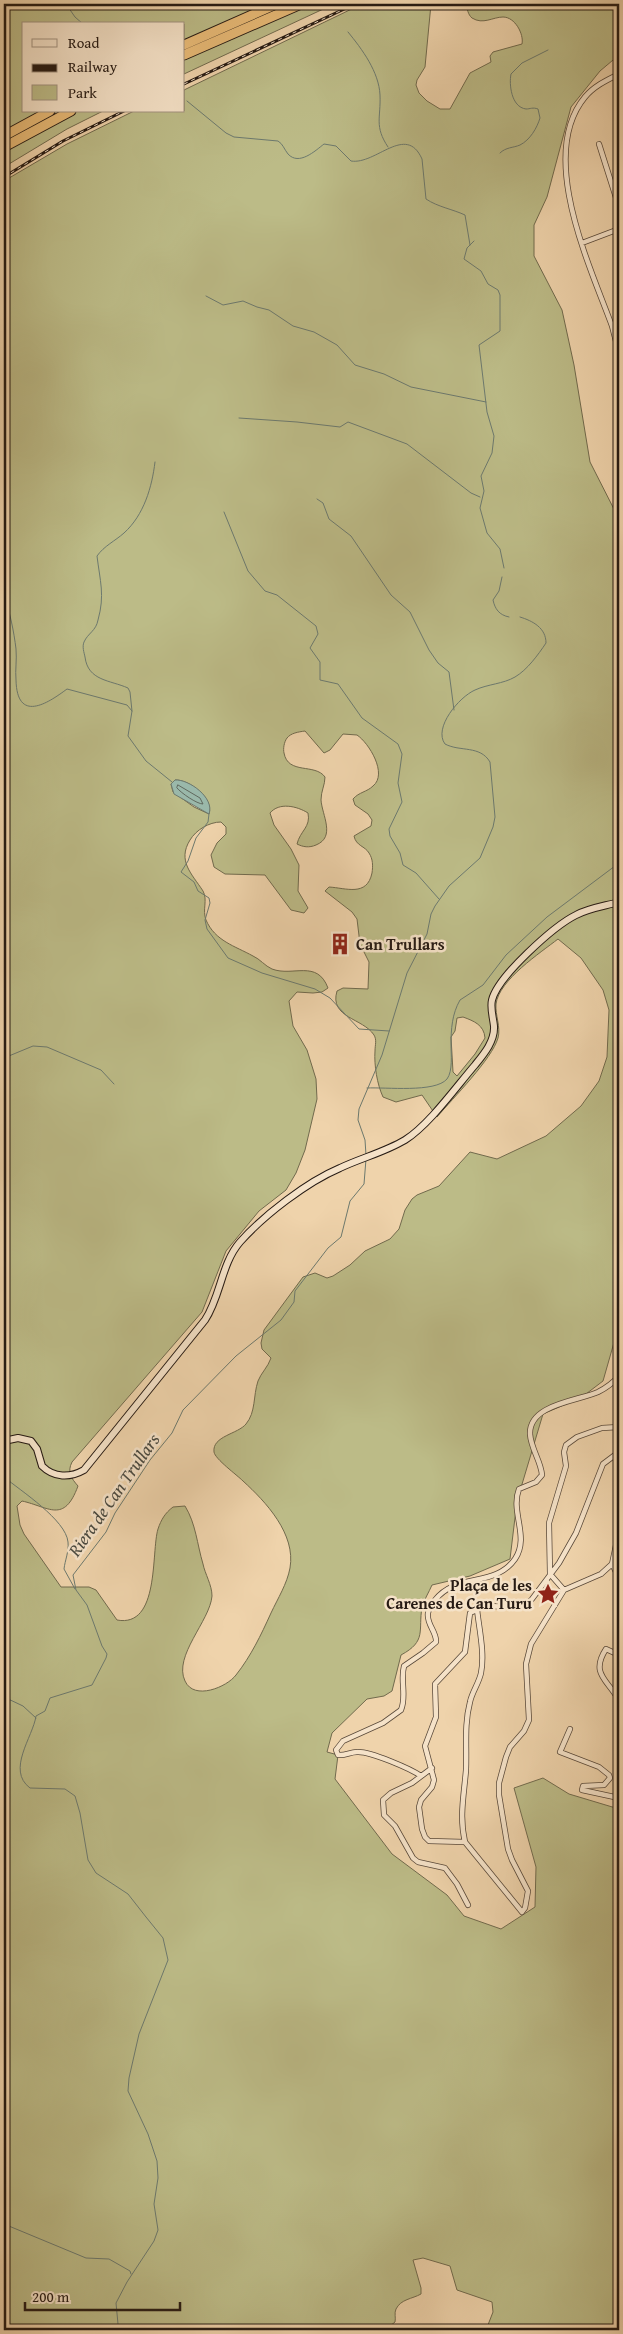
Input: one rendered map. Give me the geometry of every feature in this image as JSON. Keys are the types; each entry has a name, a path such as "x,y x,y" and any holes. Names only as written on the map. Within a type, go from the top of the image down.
{"highway":[{"path":"185,45 277,4"},
{"path":"185,55 302,4"},
{"path":"4,136 48,112"},
{"path":"4,147 70,112"}],"street":[{"path":"619,74 601,82 585,96 573,115 565,160 567,194 619,352"},
{"path":"598,144 619,206"},
{"path":"582,243 619,229"},
{"path":"612,326 619,329"},
{"path":"4,1442 26,1438 34,1444 42,1466 49,1472 66,1476 84,1470 205,1320 215,1301 228,1261 242,1240 305,1187 339,1168 406,1140 419,1129 485,1053 494,1031 492,1000 499,985 513,967 568,920 581,912 619,902"},
{"path":"421,1776 404,1765 359,1752 342,1756 338,1755 336,1750 344,1741 383,1723 400,1710 404,1695 402,1673 404,1666 436,1642 427,1614 438,1596 450,1586 499,1574 514,1560 522,1535 515,1501 517,1494 519,1489 536,1482 542,1475 534,1453 530,1433 532,1426 547,1409 562,1402 598,1392 612,1384 619,1376"},
{"path":"564,1590 550,1574 549,1523 566,1466 566,1445 577,1437 602,1428 619,1427"},
{"path":"465,1842 434,1842 425,1838 422,1829 419,1806 421,1800 432,1787 434,1780 425,1746 436,1717 435,1684 465,1652 470,1614 485,1606 520,1607 527,1604 559,1563 576,1532 603,1464 619,1452"},
{"path":"477,1609 481,1635 481,1673 470,1700 466,1721 466,1768 461,1810 465,1842 522,1912 525,1908 528,1891 508,1850 499,1796 499,1783 510,1747 524,1730 529,1720 526,1664 531,1644 564,1590 601,1574 612,1564 619,1531"},
{"path":"612,1564 619,1578"},
{"path":"619,1655 606,1649 601,1657 600,1670 602,1679 619,1701"},
{"path":"570,1729 560,1752 599,1766 610,1778 604,1785 584,1786 582,1790 619,1798"},
{"path":"432,1768 390,1793 383,1800 384,1815 396,1826 413,1858 418,1862 445,1868 450,1873 468,1905"}],"green space":[{"path":"4,4 334,4 185,74 185,22 22,22 22,112 101,112 67,129 4,167"},
{"path":"362,4 431,4 425,67 416,85 419,93 427,101 440,109 450,109 470,73 491,62 490,56 493,52 522,44 520,31 511,20 499,17 484,21 476,20 470,15 466,4 619,4 619,55 600,71 571,107 547,197 534,225 534,256 562,310 574,365 590,462 619,519 619,1290 615,1339 603,1381 582,1397 543,1414 517,1501 510,1559 470,1576 432,1585 422,1607 420,1635 415,1645 401,1655 392,1691 384,1696 367,1699 332,1733 327,1752 338,1755 335,1779 392,1854 447,1895 464,1916 501,1929 535,1907 536,1867 514,1788 543,1778 569,1794 619,1809 619,2330 486,2330 493,2312 492,2302 457,2290 450,2266 423,2258 413,2260 421,2294 404,2301 398,2306 395,2311 395,2322 385,2330 4,2330 4,181 67,144 132,112 185,112 185,90","holes":["305,731 324,753 330,750 343,734 357,735 371,751 378,767 377,781 371,788 353,799 355,805 368,814 372,820 371,826 354,836 371,858 372,873 369,881 361,888 329,887 325,891 352,912 357,919 360,944 369,962 368,989 343,988 337,991 336,1000 342,1012 369,1029 374,1035 376,1041 376,1074 383,1097 396,1102 422,1095 437,1117 480,1067 494,1047 499,1034 496,1004 504,986 531,959 558,939 581,958 603,990 609,1010 607,1057 599,1081 581,1106 546,1136 497,1159 470,1152 439,1186 412,1199 405,1210 399,1229 390,1239 365,1251 350,1265 333,1276 327,1278 315,1273 303,1277 264,1330 261,1343 262,1349 271,1358 258,1381 253,1409 249,1419 242,1427 217,1442 214,1452 222,1463 243,1481 270,1509 284,1531 291,1555 289,1574 251,1653 236,1675 225,1684 203,1691 189,1687 185,1681 183,1671 188,1650 210,1606 212,1592 194,1527 185,1506 173,1507 159,1526 151,1586 147,1601 141,1612 131,1619 117,1620 96,1590 89,1587 61,1587 24,1534 20,1525 17,1506 22,1501 55,1510 61,1509 73,1498 78,1486 70,1475 72,1462 202,1312 226,1251 259,1211 286,1190 296,1173 305,1150 317,1099 316,1079 307,1050 293,1026 289,1001 297,992 322,992 328,988 318,974 311,971 280,971 272,969 256,957 220,938 206,920 204,894 188,867 185,854 190,840 196,833 203,827 221,822 226,827 226,834 217,843 211,855 214,867 225,874 265,875 291,910 304,913 308,908 298,891 299,865 291,849 274,825 270,813 283,806 299,808 308,813 307,826 298,840 297,844 299,845 313,846 325,837 327,831 321,800 325,777 315,770 296,767 286,760 284,753 287,738 293,734","175,780 193,786 204,796 210,808 209,814 194,807 173,792 171,784","463,1017 478,1024 483,1030 485,1038 457,1076 453,1072 451,1037 455,1031 457,1018"]}],"water":[{"path":"175,780 193,786 205,796 210,808 209,814 174,794 171,784"}],"waterway":[{"path":"66,4 81,22"},
{"path":"348,32 364,53 377,78 380,95 379,122 381,133 388,147"},
{"path":"500,153 527,140 535,130 540,118 538,109 526,109 514,100 510,83 511,74 522,63 548,50"},
{"path":"187,101 226,133 234,137 278,141 288,154 297,158 307,156 324,144 336,146 351,161 361,161 390,148 408,145 415,149 422,159 426,199 465,215 470,245"},
{"path":"474,241 467,248 464,259 481,271 488,284 498,290 500,295 500,331 479,345 487,412 494,436 492,453 481,476 484,491 480,508 487,533 500,549 504,568"},
{"path":"206,296 223,305 243,301 269,310 293,326 314,332 337,345 355,365 384,374 411,387 486,402"},
{"path":"239,418 340,427 348,422 407,444 471,493 480,497"},
{"path":"132,711 128,688 101,679 90,671 83,646 96,627 100,611 101,588 97,556 106,546 124,533 137,518 149,491 155,462"},
{"path":"317,499 323,503 329,519 351,536 391,595 410,612 429,650 438,663 449,672 454,710"},
{"path":"4,510 4,516"},
{"path":"224,512 248,571 265,591 277,595 316,626 318,634 310,648 320,662 320,680 338,684 362,718 398,744 402,754 398,783 402,802 389,829 390,836 400,853 403,865 416,873 439,899"},
{"path":"4,559 6,565 4,573"},
{"path":"502,577 499,591 493,600 498,611 509,617"},
{"path":"4,596 14,636 16,680 22,702 27,706 42,704 67,689 127,705 132,711 128,736 146,761 172,782"},
{"path":"366,1155 365,1140 358,1120 359,1109 382,1055 407,973 427,934 431,914 435,906 449,886 480,858 493,827 495,817 490,762 481,753 445,744 442,730 449,714 462,699 475,690 515,677 528,666 543,648 546,643 544,633 534,623 520,617"},
{"path":"209,814 208,822 196,838 188,861 181,872 194,882 198,891 209,898 210,903 205,920 207,929 228,958 262,973 315,989 330,998 359,1029 389,1031"},
{"path":"367,1088 421,1088 441,1083 447,1079 451,1067 452,1022 460,1000 483,985 506,955 547,917 619,863"},
{"path":"4,1058 33,1046 47,1047 101,1070 114,1084"},
{"name":"Riera de Can Trullars","path":"122,2330 118,2324 116,2303 127,2282 154,2241 158,2230 154,2204 158,2178 157,2161 148,2134 128,2091 129,2078 139,2034 168,1960 163,1938 128,1894 96,1873 88,1860 80,1813 75,1796 65,1789 30,1788 23,1781 20,1772 23,1753 36,1716 45,1711 50,1698 92,1685 106,1658 107,1654 102,1646 87,1605 76,1590 73,1575 106,1532 115,1513 150,1460 172,1433 183,1410 236,1356 281,1320 294,1302 295,1291 328,1248 341,1237 350,1201 364,1184 366,1159"},
{"path":"4,1427 7,1438"},
{"path":"4,1459 6,1444"},
{"path":"4,1477 42,1506 60,1525 68,1542 64,1569 75,1589"},
{"path":"4,1697 23,1706 36,1718"},
{"path":"4,2224 86,2258 109,2259 130,2271 131,2274"}],"railway":[{"path":"185,84 355,4"},
{"path":"4,177 63,141 122,112"}],"place":[{"name":"Can Trullars","path":"340,944"},
{"name":"Plaça de les Carenes de Can Turu","path":"548,1594"}]}
